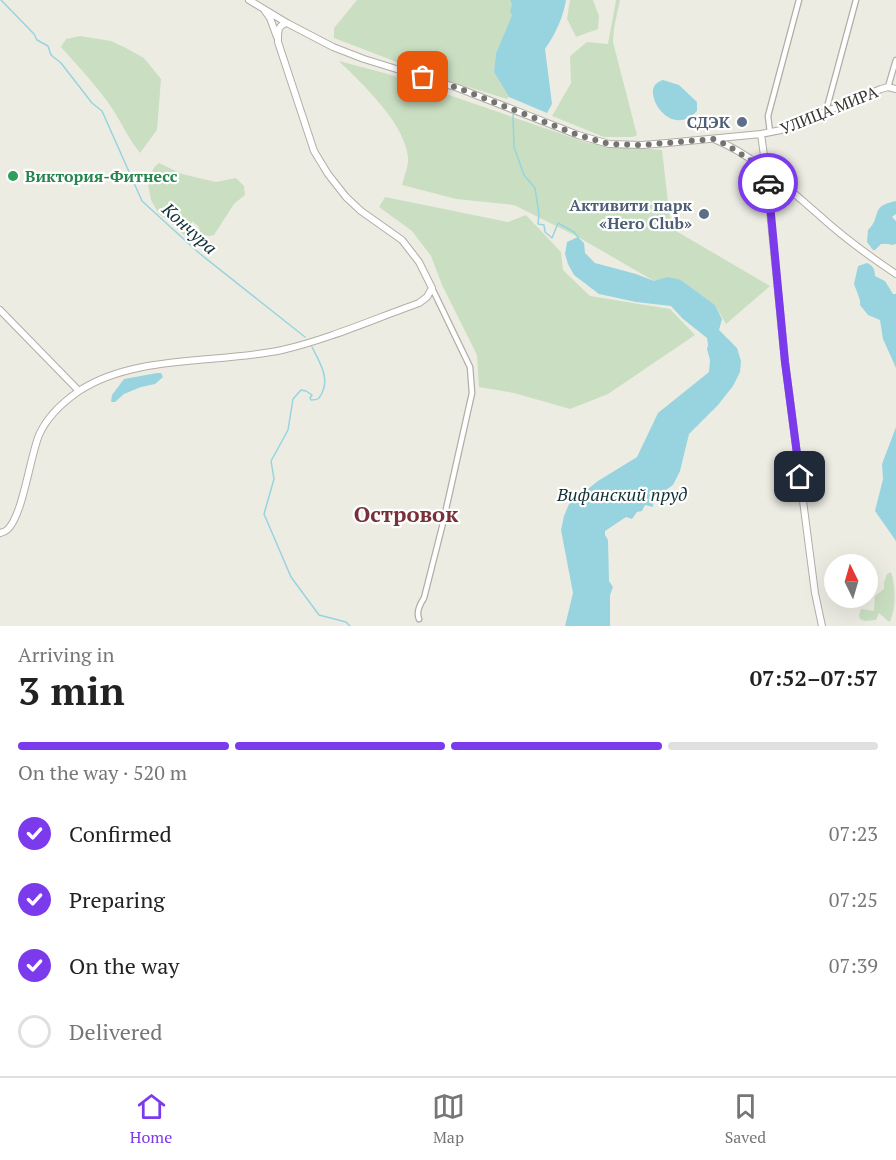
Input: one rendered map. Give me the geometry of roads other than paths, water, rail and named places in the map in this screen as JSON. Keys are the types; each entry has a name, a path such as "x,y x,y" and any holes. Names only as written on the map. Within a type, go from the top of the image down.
{"main road":[{"name":"УЛИЦА МИРА","path":"249,0 321,42 364,59 458,88 578,135 609,144 642,145 761,134 781,130 880,88 896,89"},
{"path":"0,533 8,529 16,515 40,433 55,411 79,391 129,370 164,364 253,356 297,346 419,303 427,297 432,288 419,262 402,240 353,204 328,174 314,151 270,18 263,8"},
{"path":"278,42 280,27 287,23"},
{"path":"761,134 785,362 815,593 822,626"},
{"path":"714,139 766,170 860,249 896,274"},
{"path":"0,310 79,391"}],"street":[{"path":"770,132 768,116 799,0"},
{"path":"826,111 856,0"},
{"path":"888,87 896,60"},
{"path":"419,619 420,604 424,598 442,527 472,393 470,367 432,288"}],"water":[{"path":"510,0 566,0 558,26 545,49 552,104 547,113 509,97 494,72 496,53 512,15"},
{"path":"663,80 679,85 697,102 697,111 688,118 678,120 663,113 657,106 653,91 655,85"},
{"path":"896,201 896,214 892,217 896,221 896,244 881,244 873,250 867,242 868,230 879,209"},
{"name":"Вифанский пруд","path":"578,237 584,243 585,253 595,263 654,281 668,277 681,280 715,305 722,319 719,330 737,348 741,361 740,372 733,386 689,434 680,471 673,485 653,499 653,507 645,505 642,511 637,512 632,519 626,517 605,531 608,540 609,581 613,587 610,595 610,626 565,626 573,593 561,530 564,516 569,504 598,481 637,457 658,413 709,372 710,360 707,338 671,306 636,302 599,294 574,275 565,254 567,242"},
{"path":"867,263 873,268 875,276 885,281 893,294 896,294 896,368 883,339 880,320 868,315 860,305 854,284 858,266"},
{"path":"161,373 163,377 155,384 141,387 111,402 112,395 124,379"},
{"path":"896,427 896,541 875,511 883,479 882,464"}],"waterway":[{"name":"Кончура","path":"1,0 37,40 48,46 51,55 61,63 92,103 102,111 142,201 199,253 305,337"},
{"path":"514,113 514,147 524,175 535,188 539,214 538,224 544,225 545,232 552,238 558,223 574,232 578,239"},
{"name":"Кончура","path":"312,347 323,370 324,387 317,399 311,400 312,395 301,390 293,399 288,430 271,461 274,479 264,514 291,577 319,615 346,622 350,626"}],"place":[{"name":"СДЭК","path":"742,122"},
{"name":"Виктория-Фитнесс","path":"13,176"},
{"name":"Активити парк «Hero Club»","path":"704,214"}],"district":[{"name":"Островок","path":"406,513"}]}
